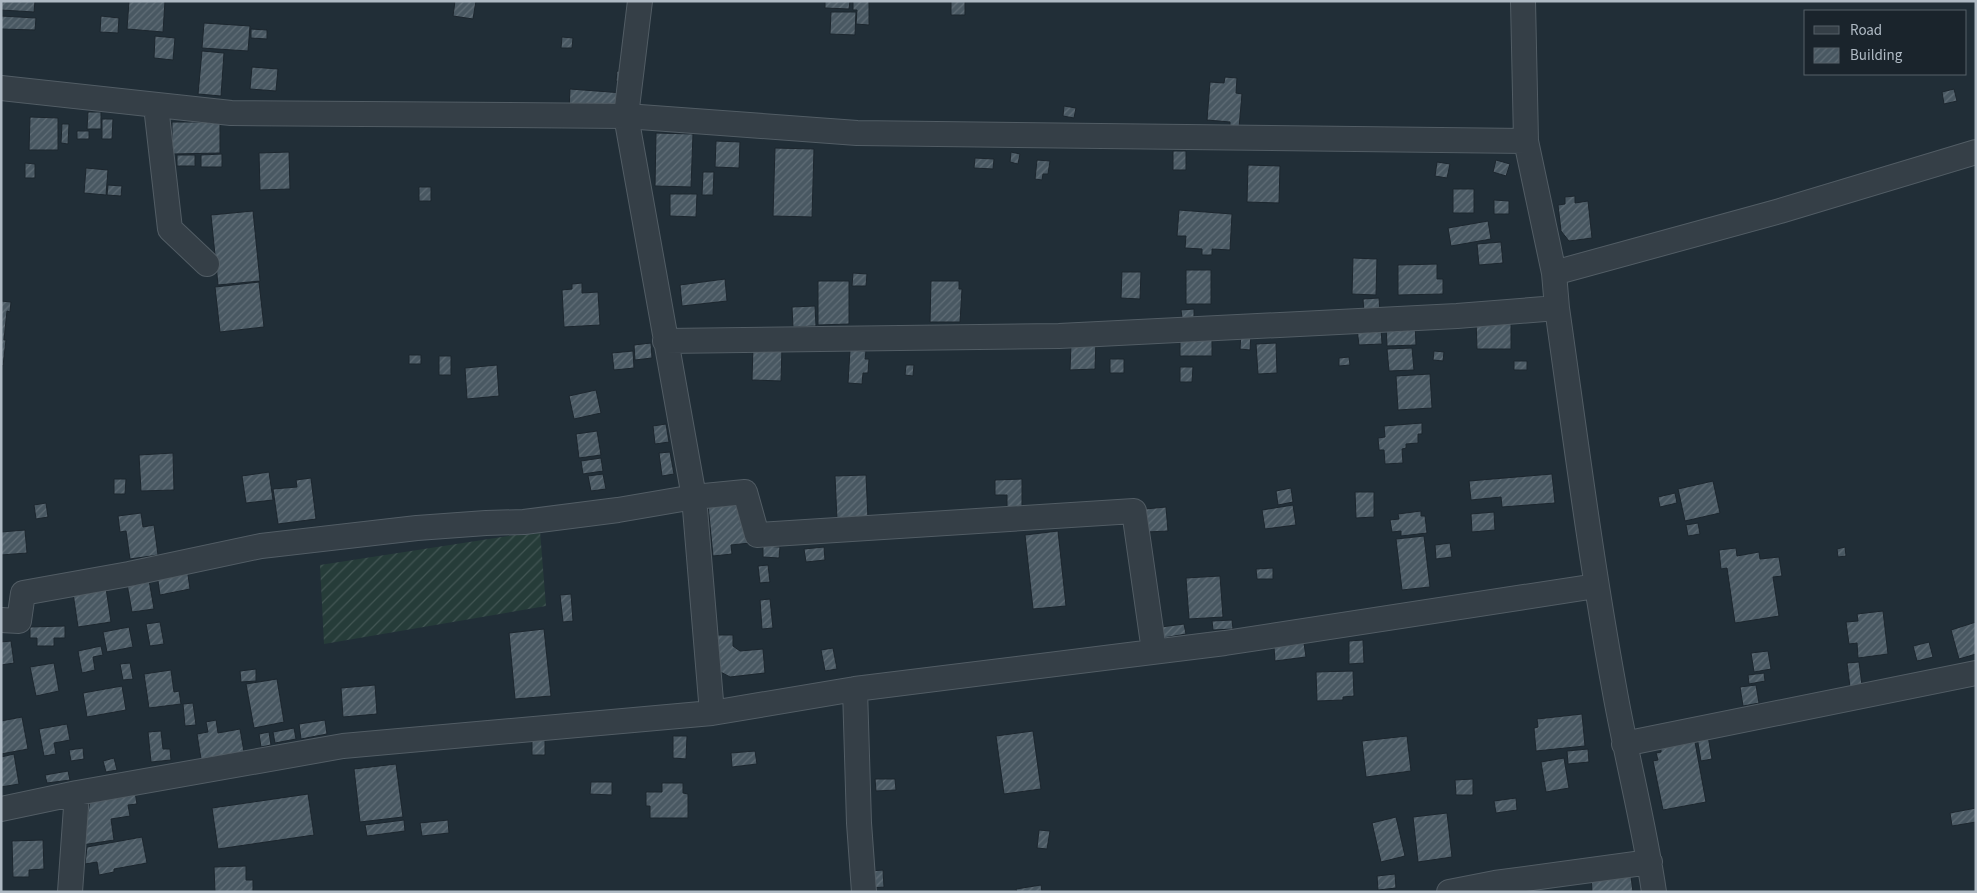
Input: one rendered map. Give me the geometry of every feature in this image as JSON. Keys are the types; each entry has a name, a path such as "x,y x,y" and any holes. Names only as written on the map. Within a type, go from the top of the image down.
{"street":[{"path":"640,1 626,116 694,496 712,713"},
{"path":"1523,1 1526,141 1554,273 1557,308 1596,586 1624,744 1650,862 1654,892"},
{"path":"1,88 231,113 626,116 857,133 1526,141"},
{"path":"156,106 170,228 207,264"},
{"path":"1554,273 1789,209 1976,152"},
{"path":"665,341 1059,336 1457,316 1557,308"},
{"path":"1,620 19,621 23,593 129,574 261,546 417,528 524,522 618,510 694,496 746,492 757,535 1134,511 1154,651"},
{"path":"1,809 77,793 342,746 712,713 855,689 1226,643 1596,586"},
{"path":"1624,744 1976,673"},
{"path":"855,689 859,823 864,892"},
{"path":"70,892 77,793"},
{"path":"1449,892 1494,883 1650,862"}],"green space":[{"path":"540,531 546,606 324,644 320,565"}],"building":[{"path":"1,1 35,1 34,12 1,10"},
{"path":"129,1 165,1 163,32 127,29"},
{"path":"455,1 476,1 473,19 453,16"},
{"path":"825,1 850,1 849,9 825,8"},
{"path":"853,1 869,1 869,25 856,24 857,10 853,10"},
{"path":"951,1 965,1 965,15 951,15"},
{"path":"831,12 856,12 855,35 830,34"},
{"path":"1,16 36,18 35,30 1,29"},
{"path":"101,16 119,18 118,33 100,32"},
{"path":"204,23 250,26 248,51 202,48"},
{"path":"251,29 267,30 267,39 251,38"},
{"path":"155,36 175,38 173,60 154,58"},
{"path":"562,37 573,38 572,48 561,48"},
{"path":"202,51 224,53 221,96 198,94"},
{"path":"252,67 278,69 276,91 250,89"},
{"path":"617,71 627,72 627,82 616,81"},
{"path":"1225,77 1237,78 1236,93 1242,94 1239,128 1230,127 1230,122 1207,120 1210,82 1224,83"},
{"path":"570,89 623,93 622,114 569,111"},
{"path":"1954,89 1957,101 1944,104 1942,92"},
{"path":"1064,106 1076,108 1074,118 1063,116"},
{"path":"88,112 101,112 101,129 87,129"},
{"path":"30,117 58,118 58,150 29,150"},
{"path":"102,119 113,119 112,139 102,139"},
{"path":"172,122 220,122 220,153 172,154"},
{"path":"62,124 69,124 68,144 61,143"},
{"path":"77,131 89,131 89,139 77,139"},
{"path":"656,133 693,134 691,187 655,186"},
{"path":"716,141 740,142 739,168 715,167"},
{"path":"775,148 814,149 812,217 773,216"},
{"path":"1173,151 1186,151 1186,170 1173,170"},
{"path":"289,152 290,189 260,190 259,153"},
{"path":"1011,152 1020,154 1018,164 1010,162"},
{"path":"222,154 222,167 201,167 201,155"},
{"path":"177,155 195,155 195,166 177,166"},
{"path":"975,158 994,159 993,169 974,168"},
{"path":"1037,160 1050,161 1048,174 1043,174 1042,180 1035,179"},
{"path":"1496,160 1510,164 1506,176 1493,172"},
{"path":"1437,162 1450,164 1447,178 1435,176"},
{"path":"25,163 35,164 35,178 25,178"},
{"path":"1248,165 1280,166 1279,203 1247,202"},
{"path":"86,168 108,170 106,195 84,193"},
{"path":"703,172 714,172 713,195 702,195"},
{"path":"108,185 122,186 121,196 107,195"},
{"path":"419,187 431,187 431,201 419,201"},
{"path":"1453,189 1474,189 1474,213 1453,213"},
{"path":"670,194 697,194 696,217 670,216"},
{"path":"1575,196 1575,203 1588,201 1592,238 1569,241 1561,231 1558,205 1565,204 1565,197"},
{"path":"1494,200 1509,201 1509,214 1494,214"},
{"path":"1179,210 1232,214 1230,250 1212,249 1212,255 1202,255 1202,249 1185,248 1186,236 1177,236"},
{"path":"253,211 260,281 218,285 211,215"},
{"path":"1488,221 1491,239 1451,246 1448,228"},
{"path":"1501,242 1503,263 1479,265 1477,244"},
{"path":"1353,258 1377,259 1376,295 1352,294"},
{"path":"1437,264 1437,279 1443,279 1443,294 1398,295 1398,265"},
{"path":"1186,270 1211,270 1211,304 1186,304"},
{"path":"1122,272 1141,272 1140,299 1121,298"},
{"path":"853,273 867,274 866,286 852,286"},
{"path":"725,279 727,301 682,306 680,285"},
{"path":"818,281 849,281 849,324 818,325"},
{"path":"931,281 959,281 959,289 962,289 960,322 930,322"},
{"path":"259,282 264,327 220,332 215,287"},
{"path":"582,283 582,293 598,292 600,325 564,327 562,290 572,289 572,284"},
{"path":"1379,298 1380,312 1364,313 1363,299"},
{"path":"1,301 11,302 10,312 7,311 3,366 1,365"},
{"path":"815,306 816,326 793,327 792,307"},
{"path":"1194,309 1194,317 1182,318 1181,310"},
{"path":"1511,318 1511,349 1477,349 1476,319"},
{"path":"1415,324 1416,345 1387,346 1386,325"},
{"path":"1381,327 1382,344 1359,345 1357,329"},
{"path":"1241,333 1251,334 1250,350 1240,349"},
{"path":"1180,336 1212,336 1212,356 1180,356"},
{"path":"1096,340 1095,369 1070,370 1071,344"},
{"path":"651,343 652,358 635,360 634,345"},
{"path":"1276,343 1277,373 1258,374 1256,344"},
{"path":"753,346 782,347 781,381 752,380"},
{"path":"1412,348 1414,370 1389,371 1387,349"},
{"path":"850,350 866,351 865,359 869,359 868,373 863,373 862,384 848,383"},
{"path":"633,351 634,368 614,370 612,353"},
{"path":"1434,351 1444,352 1443,361 1433,360"},
{"path":"409,355 421,355 421,364 409,364"},
{"path":"439,356 451,356 451,375 439,375"},
{"path":"1349,357 1350,365 1339,366 1339,358"},
{"path":"1110,359 1124,359 1124,373 1110,373"},
{"path":"1514,361 1527,361 1527,370 1514,370"},
{"path":"497,365 499,396 467,399 465,368"},
{"path":"906,365 914,365 913,376 905,375"},
{"path":"1180,367 1193,367 1192,382 1180,382"},
{"path":"1430,374 1432,408 1398,410 1396,376"},
{"path":"596,390 601,413 574,419 569,396"},
{"path":"1422,423 1422,434 1418,434 1418,443 1406,444 1406,448 1402,449 1403,463 1385,464 1384,450 1379,450 1378,438 1385,437 1384,426"},
{"path":"666,424 669,442 655,444 653,426"},
{"path":"597,431 601,455 579,458 576,434"},
{"path":"670,452 674,474 662,476 659,453"},
{"path":"173,453 174,490 141,491 139,455"},
{"path":"601,458 603,471 583,474 581,461"},
{"path":"269,472 273,500 246,503 242,476"},
{"path":"603,474 606,489 591,491 588,476"},
{"path":"1552,474 1555,503 1502,507 1501,497 1471,500 1469,481"},
{"path":"866,475 868,519 837,520 835,476"},
{"path":"311,478 316,519 278,524 273,489 297,487 296,480"},
{"path":"114,479 126,479 125,494 114,494"},
{"path":"1022,479 1022,508 1007,508 1007,495 995,495 995,480"},
{"path":"1713,481 1720,513 1685,521 1678,489"},
{"path":"1291,488 1293,502 1278,505 1276,491"},
{"path":"1355,492 1374,492 1374,517 1356,518"},
{"path":"1675,493 1677,503 1660,507 1658,497"},
{"path":"745,501 750,543 731,545 732,554 713,556 708,505"},
{"path":"46,503 48,517 36,519 34,505"},
{"path":"1293,505 1296,525 1265,529 1262,510"},
{"path":"1166,507 1168,531 1147,532 1145,509"},
{"path":"1421,511 1421,516 1425,516 1427,533 1401,536 1401,531 1392,532 1390,520 1399,519 1398,514"},
{"path":"1494,512 1495,530 1472,532 1471,514"},
{"path":"141,513 143,527 154,525 158,555 130,559 126,531 120,532 118,516"},
{"path":"1698,523 1700,534 1688,536 1686,525"},
{"path":"25,530 27,553 1,555 1,532"},
{"path":"1058,531 1066,606 1033,609 1025,535"},
{"path":"1424,536 1430,587 1402,590 1396,539"},
{"path":"1450,543 1452,557 1436,559 1435,545"},
{"path":"763,546 780,547 779,558 763,557"},
{"path":"824,547 825,560 806,562 804,549"},
{"path":"1845,547 1846,556 1838,557 1837,549"},
{"path":"1736,548 1737,556 1759,552 1760,559 1779,557 1782,576 1773,577 1779,616 1735,623 1727,568 1721,569 1719,550"},
{"path":"768,565 770,582 760,583 758,566"},
{"path":"187,568 190,589 160,595 157,574"},
{"path":"1273,568 1273,579 1257,579 1256,569"},
{"path":"1220,576 1223,617 1189,619 1186,578"},
{"path":"149,580 154,609 132,612 127,584"},
{"path":"106,588 111,622 78,627 73,593"},
{"path":"571,594 573,621 563,622 560,595"},
{"path":"770,599 773,628 762,629 760,600"},
{"path":"1883,611 1888,654 1858,658 1857,643 1849,644 1846,622 1858,621 1857,614"},
{"path":"1232,620 1233,629 1213,630 1212,621"},
{"path":"160,622 164,644 150,646 146,624"},
{"path":"1976,622 1976,654 1959,659 1951,630"},
{"path":"1184,624 1186,634 1163,638 1161,627"},
{"path":"65,626 65,638 54,638 54,646 37,646 37,638 30,638 30,627"},
{"path":"129,627 133,647 107,652 103,632"},
{"path":"544,629 551,696 515,699 509,633"},
{"path":"716,635 733,635 733,646 740,651 763,649 765,673 730,677 715,669"},
{"path":"1363,640 1364,663 1349,664 1349,641"},
{"path":"11,641 14,663 1,665 1,642"},
{"path":"1929,642 1933,657 1917,661 1913,646"},
{"path":"1304,643 1306,657 1275,661 1274,647"},
{"path":"101,646 103,655 93,657 95,670 82,673 78,651"},
{"path":"833,648 837,669 825,671 821,650"},
{"path":"1768,651 1771,669 1754,672 1751,653"},
{"path":"1859,662 1862,685 1850,687 1847,663"},
{"path":"54,663 59,691 36,696 30,667"},
{"path":"130,663 133,679 123,680 120,664"},
{"path":"256,669 256,681 241,682 240,671"},
{"path":"171,670 174,692 179,691 181,704 149,708 144,674"},
{"path":"1353,671 1354,696 1343,697 1343,700 1317,701 1316,672"},
{"path":"1764,673 1765,681 1749,684 1748,675"},
{"path":"277,679 284,722 254,728 246,684"},
{"path":"375,685 377,714 343,717 341,688"},
{"path":"1756,685 1759,703 1743,706 1740,687"},
{"path":"122,686 126,710 87,717 83,693"},
{"path":"193,703 196,725 185,726 183,704"},
{"path":"1582,714 1585,746 1536,751 1534,728 1538,727 1537,719"},
{"path":"22,717 28,749 1,754 1,721"},
{"path":"216,720 218,733 240,729 244,752 201,759 197,734 208,732 206,722"},
{"path":"325,720 327,734 301,739 299,724"},
{"path":"67,724 70,740 54,743 56,754 44,756 39,729"},
{"path":"294,728 296,739 275,743 273,732"},
{"path":"161,731 163,749 170,749 171,760 151,762 148,732"},
{"path":"1033,731 1041,789 1004,794 996,736"},
{"path":"269,732 271,745 261,747 259,734"},
{"path":"673,736 687,736 686,759 673,758"},
{"path":"1407,736 1411,771 1366,777 1362,741"},
{"path":"1708,736 1712,759 1701,761 1697,737"},
{"path":"532,739 545,739 545,755 532,755"},
{"path":"1695,742 1706,802 1663,810 1653,761 1658,760 1656,753 1661,752 1661,748"},
{"path":"83,748 84,759 71,761 69,750"},
{"path":"1588,749 1589,762 1568,764 1567,751"},
{"path":"755,751 757,764 732,767 731,753"},
{"path":"14,754 19,784 1,787 1,757"},
{"path":"114,758 117,770 106,772 103,761"},
{"path":"1564,758 1569,788 1546,792 1541,762"},
{"path":"396,764 403,817 360,822 354,769"},
{"path":"68,771 70,780 47,783 45,775"},
{"path":"875,779 895,779 896,790 876,791"},
{"path":"1473,779 1473,795 1456,795 1455,780"},
{"path":"591,782 612,782 612,795 590,794"},
{"path":"662,783 683,783 683,793 688,794 688,818 650,818 650,806 646,806 646,792 662,792"},
{"path":"135,792 137,804 128,805 130,816 111,819 114,840 82,845 90,801"},
{"path":"308,794 314,835 218,849 212,808"},
{"path":"1516,798 1517,810 1496,813 1494,801"},
{"path":"1976,808 1976,822 1952,826 1950,813"},
{"path":"1447,813 1452,857 1418,862 1413,817"},
{"path":"1396,817 1405,856 1381,862 1372,823"},
{"path":"404,820 405,831 367,836 365,825"},
{"path":"448,820 449,833 422,836 420,823"},
{"path":"1039,830 1050,831 1047,849 1037,848"},
{"path":"142,837 147,863 114,869 114,872 99,875 97,862 85,864 87,847"},
{"path":"43,840 44,869 29,870 29,877 13,877 12,841"},
{"path":"246,866 246,880 253,880 253,892 215,892 214,867"},
{"path":"1630,868 1633,892 1592,892 1591,874"},
{"path":"883,870 884,887 871,888 870,871"},
{"path":"1395,874 1396,888 1378,890 1377,876"},
{"path":"1041,885 1042,892 1017,892 1016,889"}]}
